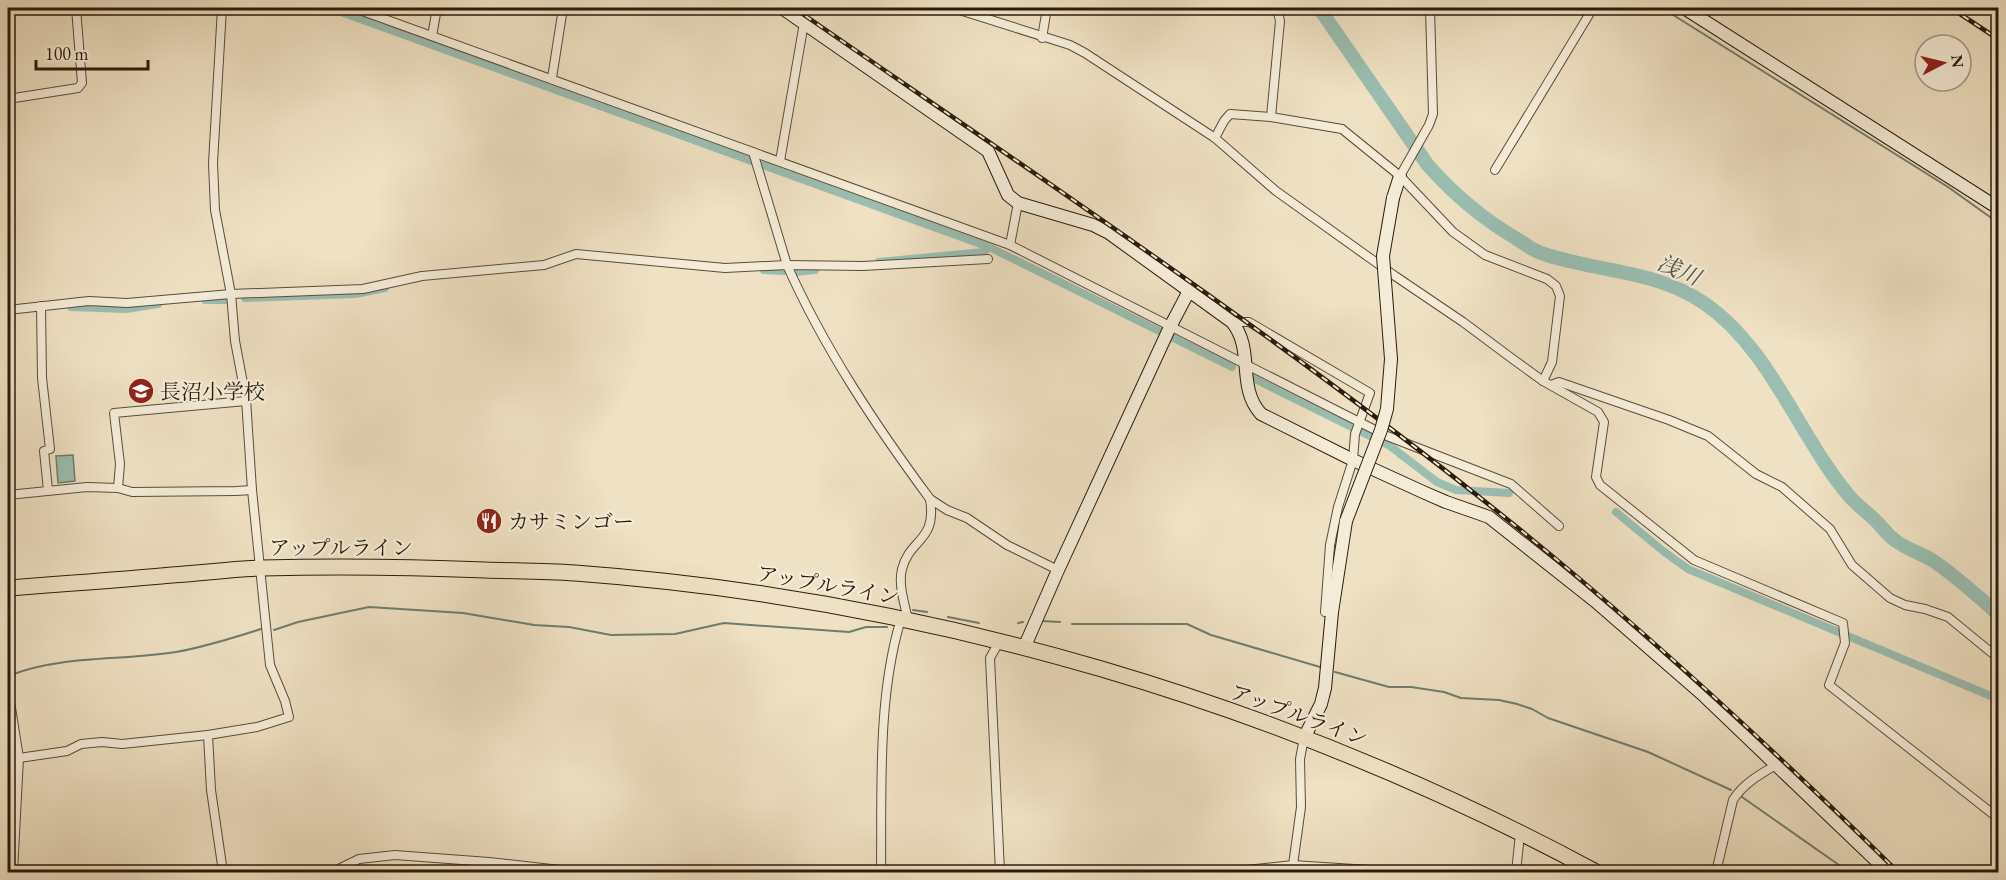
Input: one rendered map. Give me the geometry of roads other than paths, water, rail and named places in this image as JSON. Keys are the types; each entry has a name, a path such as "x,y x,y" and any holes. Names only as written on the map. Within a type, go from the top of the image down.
{"highway":[{"name":"アップルライン","path":"8,588 260,568 404,567 573,573 696,585 905,619 1024,648 1157,687 1304,738 1382,769 1520,834 1596,873"}],"street":[{"path":"8,99 78,88 82,83 76,8"},
{"path":"19,758 67,751 81,744 102,742 122,744 208,735 257,727 289,717 270,665 252,490 246,402 231,294 215,210 213,163 222,8"},
{"path":"354,8 1010,245 1168,333 1246,366 1358,427 1511,484 1559,526"},
{"path":"432,36 437,8"},
{"path":"552,78 563,8"},
{"path":"782,8 988,151 1008,195 1018,203 1093,225 1109,233 1232,322 1240,332 1244,347 1248,391 1251,400 1261,414 1353,460 1446,502 1489,517 1604,608 1702,694 1888,873"},
{"path":"953,8 1070,45 1085,53 1215,138 1276,191 1547,383 1598,412 1604,422 1596,477 1600,485 1694,561 1843,623 1845,643 1829,686 1998,818"},
{"path":"1042,38 1047,8"},
{"path":"1271,117 1280,21 1277,8"},
{"path":"1293,865 1301,807 1300,759 1304,738 1321,704 1325,688 1332,612 1346,521 1387,409 1391,359 1383,256 1393,198 1401,176 1433,114 1430,8"},
{"path":"1495,170 1593,8"},
{"path":"1684,8 1998,208"},
{"path":"780,161 804,23"},
{"path":"1215,138 1230,114 1271,117 1342,129 1401,176 1454,232 1485,255 1547,279 1556,286 1560,296 1552,362 1547,383"},
{"path":"754,154 787,266 827,343 889,442 930,499 967,518 1007,545 1058,570"},
{"path":"1010,245 1018,203"},
{"path":"8,310 89,301 127,303 231,294 363,289 422,276 544,265 576,254 725,268 863,266 988,259"},
{"path":"1024,648 1058,570 1190,290"},
{"path":"41,306 42,378 50,449 44,451 48,490"},
{"path":"1232,322 1249,322 1370,393 1358,427 1353,460 1338,507 1330,545 1325,612 1332,612"},
{"path":"1547,383 1559,382 1708,436 1756,474 1782,487 1830,529 1852,565 1890,598 1905,605 1948,617 1998,658"},
{"path":"118,488 120,464 114,412 246,402"},
{"path":"8,495 95,486 132,492 252,490"},
{"path":"881,873 882,726 896,636 905,619 902,568 929,529 932,510 930,499"},
{"path":"999,642 990,658 1000,873"},
{"path":"8,689 19,758 13,873"},
{"path":"208,735 211,790 223,873"},
{"path":"1716,873 1733,800 1751,779 1776,765"},
{"path":"1516,873 1520,834"},
{"path":"332,873 359,859 395,855 489,862 578,873"},
{"path":"1226,873 1293,865 1400,873"}],"water":[{"path":"73,455 75,481 58,483 56,456"}],"waterway":[{"path":"330,8 989,247 1232,367"},
{"name":"浅川","path":"1319,8 1427,164 1469,206 1538,252 1645,277 1685,292 1704,303 1728,322 1748,345 1783,395 1815,448 1853,500 1893,539 1935,562 1998,614"},
{"path":"1662,8 1948,187 1998,225"},
{"path":"879,262 984,252 989,247"},
{"path":"764,270 784,271"},
{"path":"795,272 815,270"},
{"path":"245,298 355,294 385,288"},
{"path":"205,300 226,300"},
{"path":"71,307 126,309 158,304"},
{"path":"1253,378 1390,446 1437,482 1456,490 1509,493"},
{"path":"1616,512 1688,569 1998,699"},
{"path":"274,630 298,622 369,607 463,613 611,635 675,634 724,623 849,632 866,627 887,627"},
{"path":"913,610 927,612"},
{"path":"948,617 979,623"},
{"path":"1041,621 1060,622"},
{"path":"1018,623 1023,622"},
{"path":"1072,624 1187,624 1211,635 1320,667"},
{"path":"11,675 72,661 176,652 261,629"},
{"path":"1335,672 1389,687 1411,687 1444,692 1461,698 1499,700 1517,704 1548,718 1648,752 1731,790"},
{"path":"1742,797 1849,872"}],"railway":[{"path":"794,8 1229,310 1315,372 1483,500 1591,588 1696,680 1898,872"},
{"path":"1951,8 1998,39"}],"place":[{"name":"長沼小学校","path":"141,391"},
{"name":"カサミンゴー","path":"489,521"}]}
